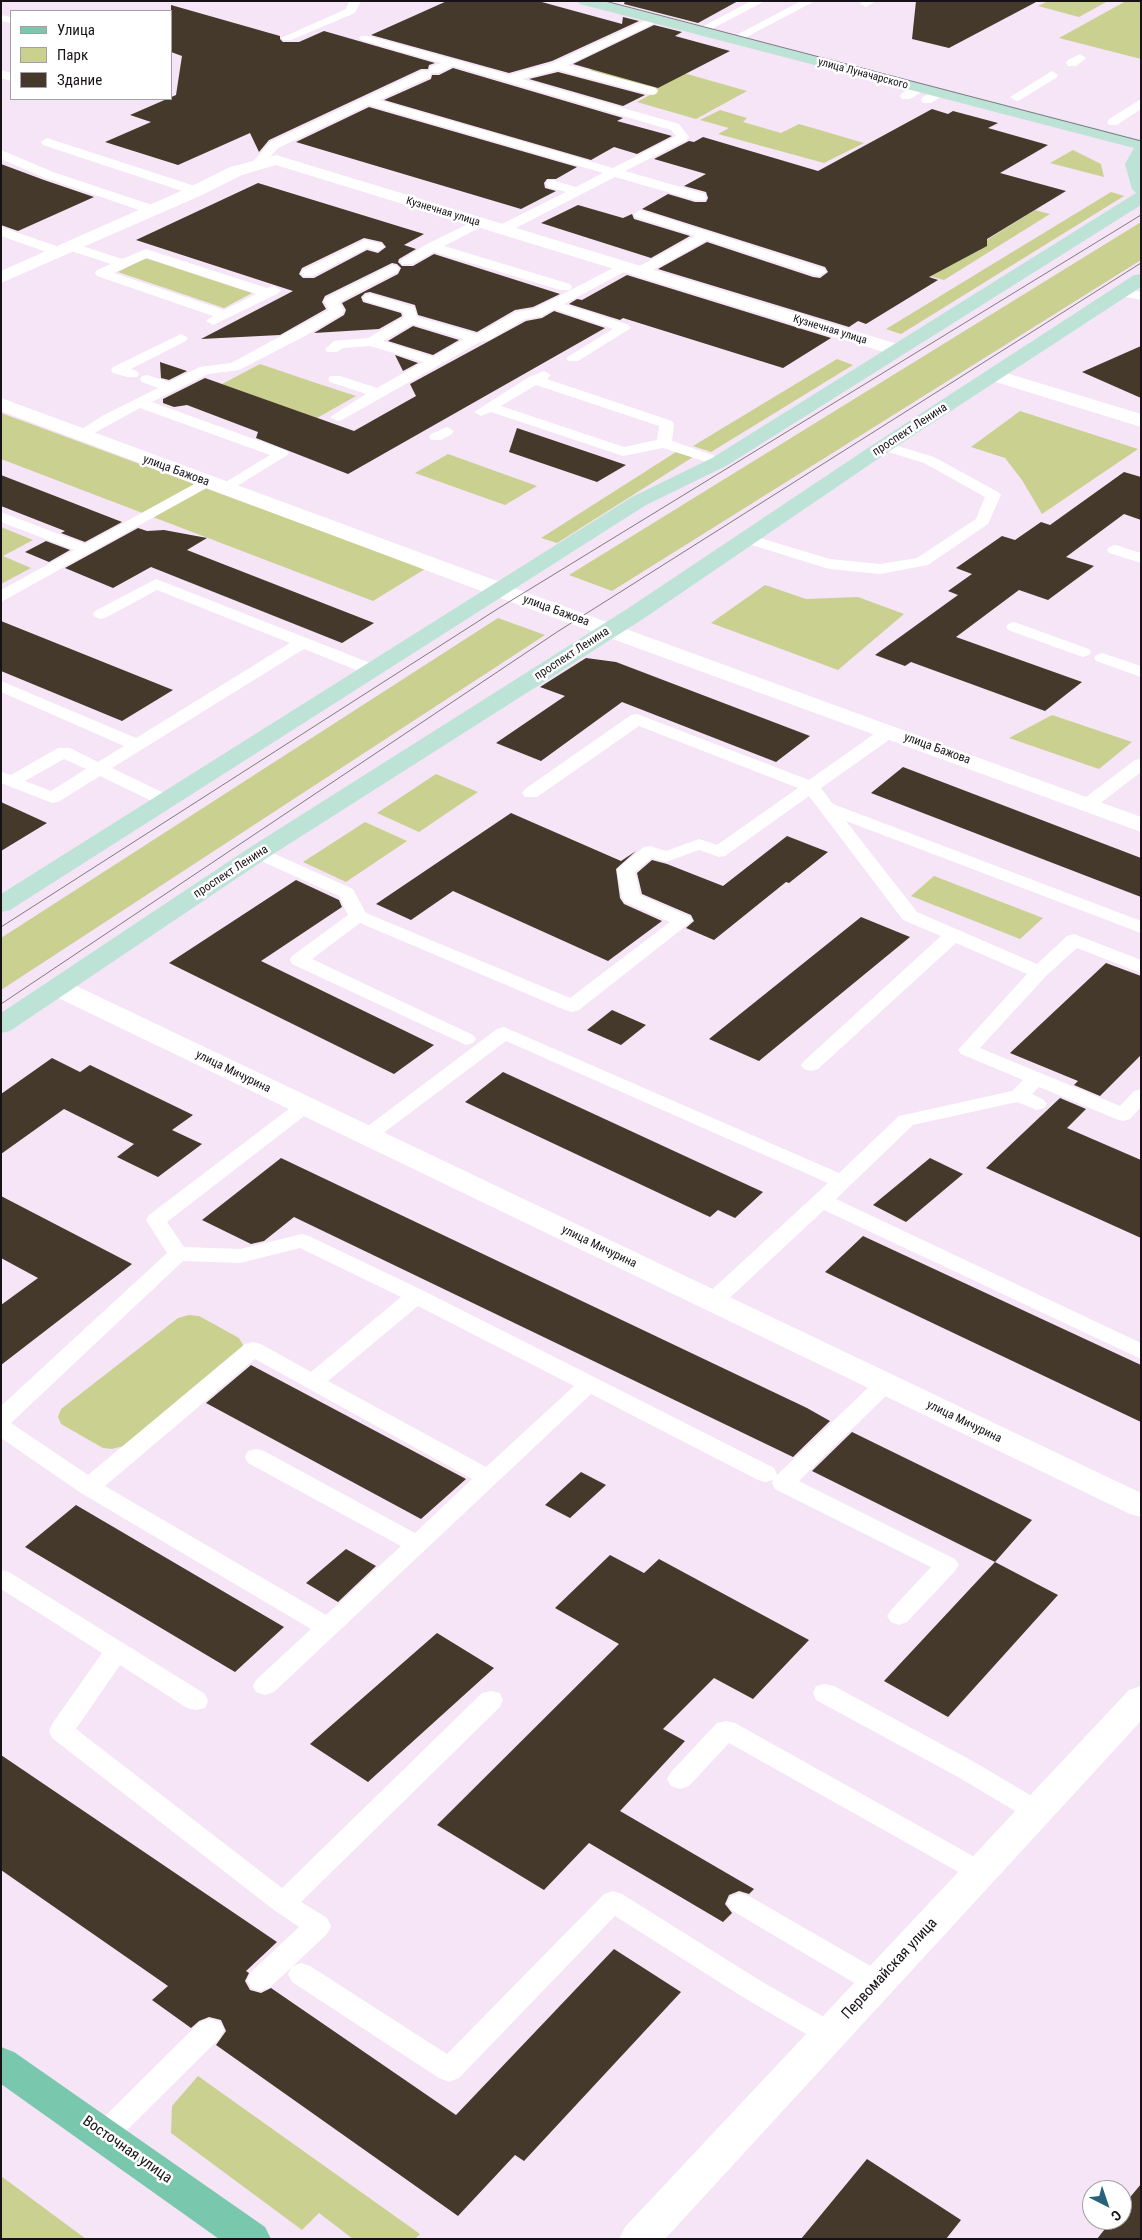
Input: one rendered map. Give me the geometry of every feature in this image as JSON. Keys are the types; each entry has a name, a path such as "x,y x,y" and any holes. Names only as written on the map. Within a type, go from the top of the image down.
{"main road":[{"name":"улица Луначарского","path":"585,1 733,40 922,94 1141,145"},
{"path":"696,13 775,34"},
{"name":"улица Луначарского","path":"872,59 1141,129"},
{"path":"1141,151 1134,164 1141,189"},
{"path":"1,906 639,501 719,462 1141,197"},
{"name":"проспект Ленина","path":"1,1025 258,853 609,630 884,446 1141,279"},
{"name":"Восточная улица","path":"1,2063 105,2134 251,2239"}],"street":[{"name":"Кузнечная улица","path":"1,278 196,191 236,171 276,160 897,350"},
{"path":"993,375 1141,421"},
{"name":"улица Бажова","path":"1,404 80,435 609,630 890,731 1141,825"},
{"name":"улица Мичурина","path":"57,988 1141,1506"},
{"name":"Первомайская улица","path":"638,2239 1141,1699"}],"lane":[{"path":"287,38 351,11 355,1"},
{"path":"700,31 760,1"},
{"path":"733,40 810,1"},
{"path":"524,82 655,19"},
{"path":"365,38 676,127 683,137 500,230"},
{"path":"257,164 274,145 452,62"},
{"path":"510,78 557,66 652,91"},
{"path":"1016,97 1052,75"},
{"path":"368,101 700,198"},
{"path":"1113,122 1141,103"},
{"path":"46,142 196,191"},
{"path":"1,154 49,175 153,210"},
{"path":"552,184 577,191"},
{"path":"640,214 819,272"},
{"path":"403,256 427,250 478,223"},
{"path":"1,231 122,263"},
{"path":"337,417 476,338 484,336 521,315 537,313 705,236"},
{"path":"308,273 365,244 377,248"},
{"path":"427,250 565,287"},
{"path":"209,323 225,315 274,290 146,253 102,273 225,315"},
{"path":"80,435 169,387 205,370 234,367 300,333 337,311 330,301 392,269"},
{"path":"1122,292 1141,296"},
{"path":"370,298 409,310 411,319"},
{"path":"554,305 624,328 572,358"},
{"path":"371,342 411,319 476,338"},
{"path":"132,374 118,370 181,338"},
{"path":"332,349 339,344 371,342 436,362"},
{"path":"664,443 667,424 539,378 483,410 623,452 664,443 719,462"},
{"path":"146,379 169,387"},
{"path":"335,379 379,394"},
{"path":"1,597 85,549 282,454 140,403"},
{"path":"747,539 829,564 880,569 922,562 983,520 993,495 929,460 884,446"},
{"path":"1,517 85,549"},
{"path":"1115,550 1141,558"},
{"path":"101,614 156,584 372,670"},
{"path":"1014,627 1083,652"},
{"path":"7,779 52,798 302,643"},
{"path":"1102,658 1141,672"},
{"path":"1,686 137,745"},
{"path":"532,793 637,719 811,787 910,916 952,936 1039,972"},
{"path":"258,853 347,893 358,916 572,1006 683,921 631,898 626,870 650,851 666,857 699,844 719,852 890,731"},
{"path":"7,779 64,752 166,801"},
{"path":"1088,804 1141,764"},
{"path":"829,808 1141,928"},
{"path":"358,916 299,960 466,1039"},
{"path":"811,1065 952,936"},
{"path":"1141,967 1074,940 1039,972 968,1050 1123,1115 1141,1095"},
{"path":"367,1136 504,1033 841,1181"},
{"path":"712,1301 822,1201 906,1120 1028,1100 1036,1078"},
{"path":"178,1254 156,1220 305,1106"},
{"path":"822,1201 1141,1352"},
{"path":"1,1419 178,1254 240,1256 302,1241 416,1296 766,1474"},
{"path":"313,1382 416,1296"},
{"path":"89,1486 253,1349 488,1478"},
{"path":"265,1686 589,1384"},
{"path":"885,1384 783,1484 947,1565 899,1616"},
{"path":"1,1427 89,1486 327,1627"},
{"path":"256,1457 417,1544"},
{"path":"1,1578 196,1701"},
{"path":"116,1652 60,1731 283,1903 318,1926 260,1980"},
{"path":"825,1693 967,1770 1036,1811"},
{"path":"283,1903 491,1700"},
{"path":"680,1779 726,1730 980,1872"},
{"path":"301,1974 449,2070 613,1902 756,1991 830,2034"},
{"path":"740,1904 877,1984"},
{"path":"105,2134 210,2030"}],"green space":[{"path":"1048,1 1108,1 1079,17 1038,6"},
{"path":"1126,1 1141,1 1141,59 1059,38"},
{"path":"620,55 747,91 696,119 637,102 659,90 590,70"},
{"path":"720,110 747,118 743,122 781,133 799,124 864,143 824,163 718,134 729,128 700,120"},
{"path":"1073,150 1101,164 1104,177 1050,163"},
{"path":"1111,192 1124,196 901,334 886,329"},
{"path":"1035,210 1050,214 944,280 929,276"},
{"path":"1141,222 1141,260 612,591 569,575"},
{"path":"145,258 252,293 224,308 118,272"},
{"path":"837,359 853,365 711,452 693,446"},
{"path":"260,364 356,396 317,418 222,384"},
{"path":"1020,411 1138,449 1042,514 1022,480 1005,458 971,447"},
{"path":"1,413 425,569 373,601 1,459"},
{"path":"676,452 693,457 557,543 541,538"},
{"path":"448,454 537,486 505,505 415,473"},
{"path":"1,527 33,540 3,556 31,568 1,584"},
{"path":"765,585 806,599 858,597 904,614 838,670 711,623"},
{"path":"498,618 545,635 1,990 1,938"},
{"path":"1052,715 1132,742 1099,769 1009,738"},
{"path":"436,774 478,792 419,832 377,813"},
{"path":"365,822 407,841 346,882 303,862"},
{"path":"934,876 1043,918 1020,939 911,896"},
{"path":"189,1315 199,1316 239,1338 243,1345 240,1353 124,1446 112,1449 103,1448 61,1424 58,1417 61,1409 178,1318"},
{"path":"198,2076 420,2234 415,2239 353,2239 319,2213 302,2230 171,2133 172,2106"},
{"path":"1,2176 86,2239 1,2239"}],"building":[{"path":"447,1 538,1 622,24 623,17 639,21 552,61 509,73 371,35"},
{"path":"625,1 738,1 698,23 624,4"},
{"path":"916,1 1038,1 949,48 912,39"},
{"path":"171,5 280,36 283,42 299,42 324,31 435,63 429,65 428,69 421,69 269,140 259,152 250,133 178,165 105,142 151,122 130,115 164,100 172,100 172,97 176,95 182,56 172,52"},
{"path":"654,25 682,32 675,36 730,51 658,88 573,64"},
{"path":"453,68 623,118 617,121 672,136 637,154 614,147 591,160 384,100 431,79 432,75 439,75"},
{"path":"558,72 645,95 623,106 529,79"},
{"path":"369,107 577,167 556,179 547,179 544,183 545,188 556,191 521,209 296,142"},
{"path":"932,109 948,114 953,111 998,123 988,128 1048,145 1000,173 1066,191 987,239 987,246 929,277 938,280 866,324 858,321 849,327 658,269 707,242 813,277 820,278 828,272 825,267 642,209 668,194 695,202 706,202 708,198 706,192 684,186 706,174 654,159 689,141 694,142 703,137 818,171"},
{"path":"1,164 94,197 18,231 1,225"},
{"path":"258,183 424,234 404,245 416,249 399,259 398,262 402,266 413,266 434,254 560,294 533,307 515,310 477,332 418,315 415,305 370,292 365,293 361,297 363,302 401,313 402,316 379,329 314,333 344,315 346,310 342,303 398,274 401,268 397,264 392,263 325,296 322,302 326,309 280,335 201,339 293,291 136,240","holes":["364,238 382,242 386,247 378,253 367,250 314,278 303,278 299,274 302,268"]},
{"path":"578,205 623,218 632,214 634,219 690,236 651,258 541,223"},
{"path":"627,275 831,338 783,368 623,318 620,320 569,304 577,299 582,300"},
{"path":"554,311 605,328 348,474 256,438 258,432 187,405 174,407 163,403 163,399 205,378 354,431 416,396 410,384 526,321 542,318"},
{"path":"413,326 459,340 433,355 388,341"},
{"path":"1141,346 1141,398 1082,372"},
{"path":"395,355 418,363 403,371"},
{"path":"160,362 187,371 169,380 161,378"},
{"path":"517,428 626,465 597,482 509,452"},
{"path":"1124,472 1141,477 1141,520 1124,514 1066,557 1094,566 1048,600 1019,590 956,637 1082,682 1045,711 911,662 905,666 875,655 958,595 948,591 972,574 956,568 1002,536 1015,540 1041,522 1050,525"},
{"path":"1,475 122,522 85,542 61,533 65,531 1,506"},
{"path":"138,528 147,531 164,530 207,538 187,550 374,623 342,643 151,567 113,588 65,568"},
{"path":"46,541 70,550 49,562 25,552"},
{"path":"1,621 173,690 122,721 1,671"},
{"path":"586,658 616,662 810,736 776,762 622,702 541,761 496,743 565,696 540,687"},
{"path":"903,767 1141,858 1141,897 871,793"},
{"path":"1,802 47,823 1,851"},
{"path":"511,813 621,861 636,851 616,869 620,898 624,904 662,921 608,961 453,891 411,920 376,904"},
{"path":"787,836 828,852 789,883 786,882 714,940 686,928 694,921 691,915 642,894 637,873 652,860 723,886"},
{"path":"296,880 339,900 342,907 261,961 434,1045 394,1074 169,963"},
{"path":"861,917 910,937 759,1061 709,1039"},
{"path":"1106,963 1141,976 1141,1055 1100,1096 1074,1085 1078,1081 1010,1053"},
{"path":"612,1010 646,1025 621,1045 587,1030"},
{"path":"52,1058 80,1072 90,1065 193,1115 172,1130 202,1144 158,1177 117,1157 134,1144 64,1109 1,1154 1,1094"},
{"path":"503,1072 763,1192 735,1218 718,1210 710,1217 465,1102"},
{"path":"1060,1098 1086,1109 1067,1128 1141,1160 1141,1238 986,1168"},
{"path":"281,1158 807,1408 830,1421 793,1457 294,1217 264,1241 251,1244 202,1220"},
{"path":"930,1158 963,1174 906,1222 873,1205"},
{"path":"1,1196 132,1264 1,1365 1,1305 38,1278 1,1258"},
{"path":"863,1236 1141,1365 1141,1422 825,1272"},
{"path":"251,1365 466,1479 421,1519 206,1403"},
{"path":"852,1432 1032,1520 995,1562 812,1471"},
{"path":"581,1472 606,1485 570,1518 545,1505"},
{"path":"76,1505 284,1627 235,1672 25,1547"},
{"path":"346,1549 376,1566 338,1602 306,1583"},
{"path":"610,1555 644,1573 659,1559 809,1640 753,1699 714,1678 663,1729 685,1741 620,1811 754,1889 749,1894 739,1891 729,1895 725,1904 732,1913 723,1922 589,1843 544,1890 437,1825 619,1644 555,1608"},
{"path":"995,1562 1058,1595 948,1717 884,1681"},
{"path":"437,1633 494,1668 368,1782 310,1744"},
{"path":"1,1755 277,1942 246,1971 249,1973 245,1981 250,1990 261,1993 271,1988 456,2115 614,1949 681,1992 524,2161 515,2155 458,2216 216,2045 226,2031 221,2020 209,2017 199,2021 191,2028 152,2000 168,1986 1,1870"},
{"path":"867,2159 961,2220 946,2239 801,2239"},
{"path":"1141,2184 1141,2239 1097,2239 1104,2230 1132,2230 1132,2195"}],"tram line":[{"path":"605,1 1141,141"},
{"path":"1,927 499,608 1141,215"},
{"path":"1,1004 557,632 1141,263"}]}
